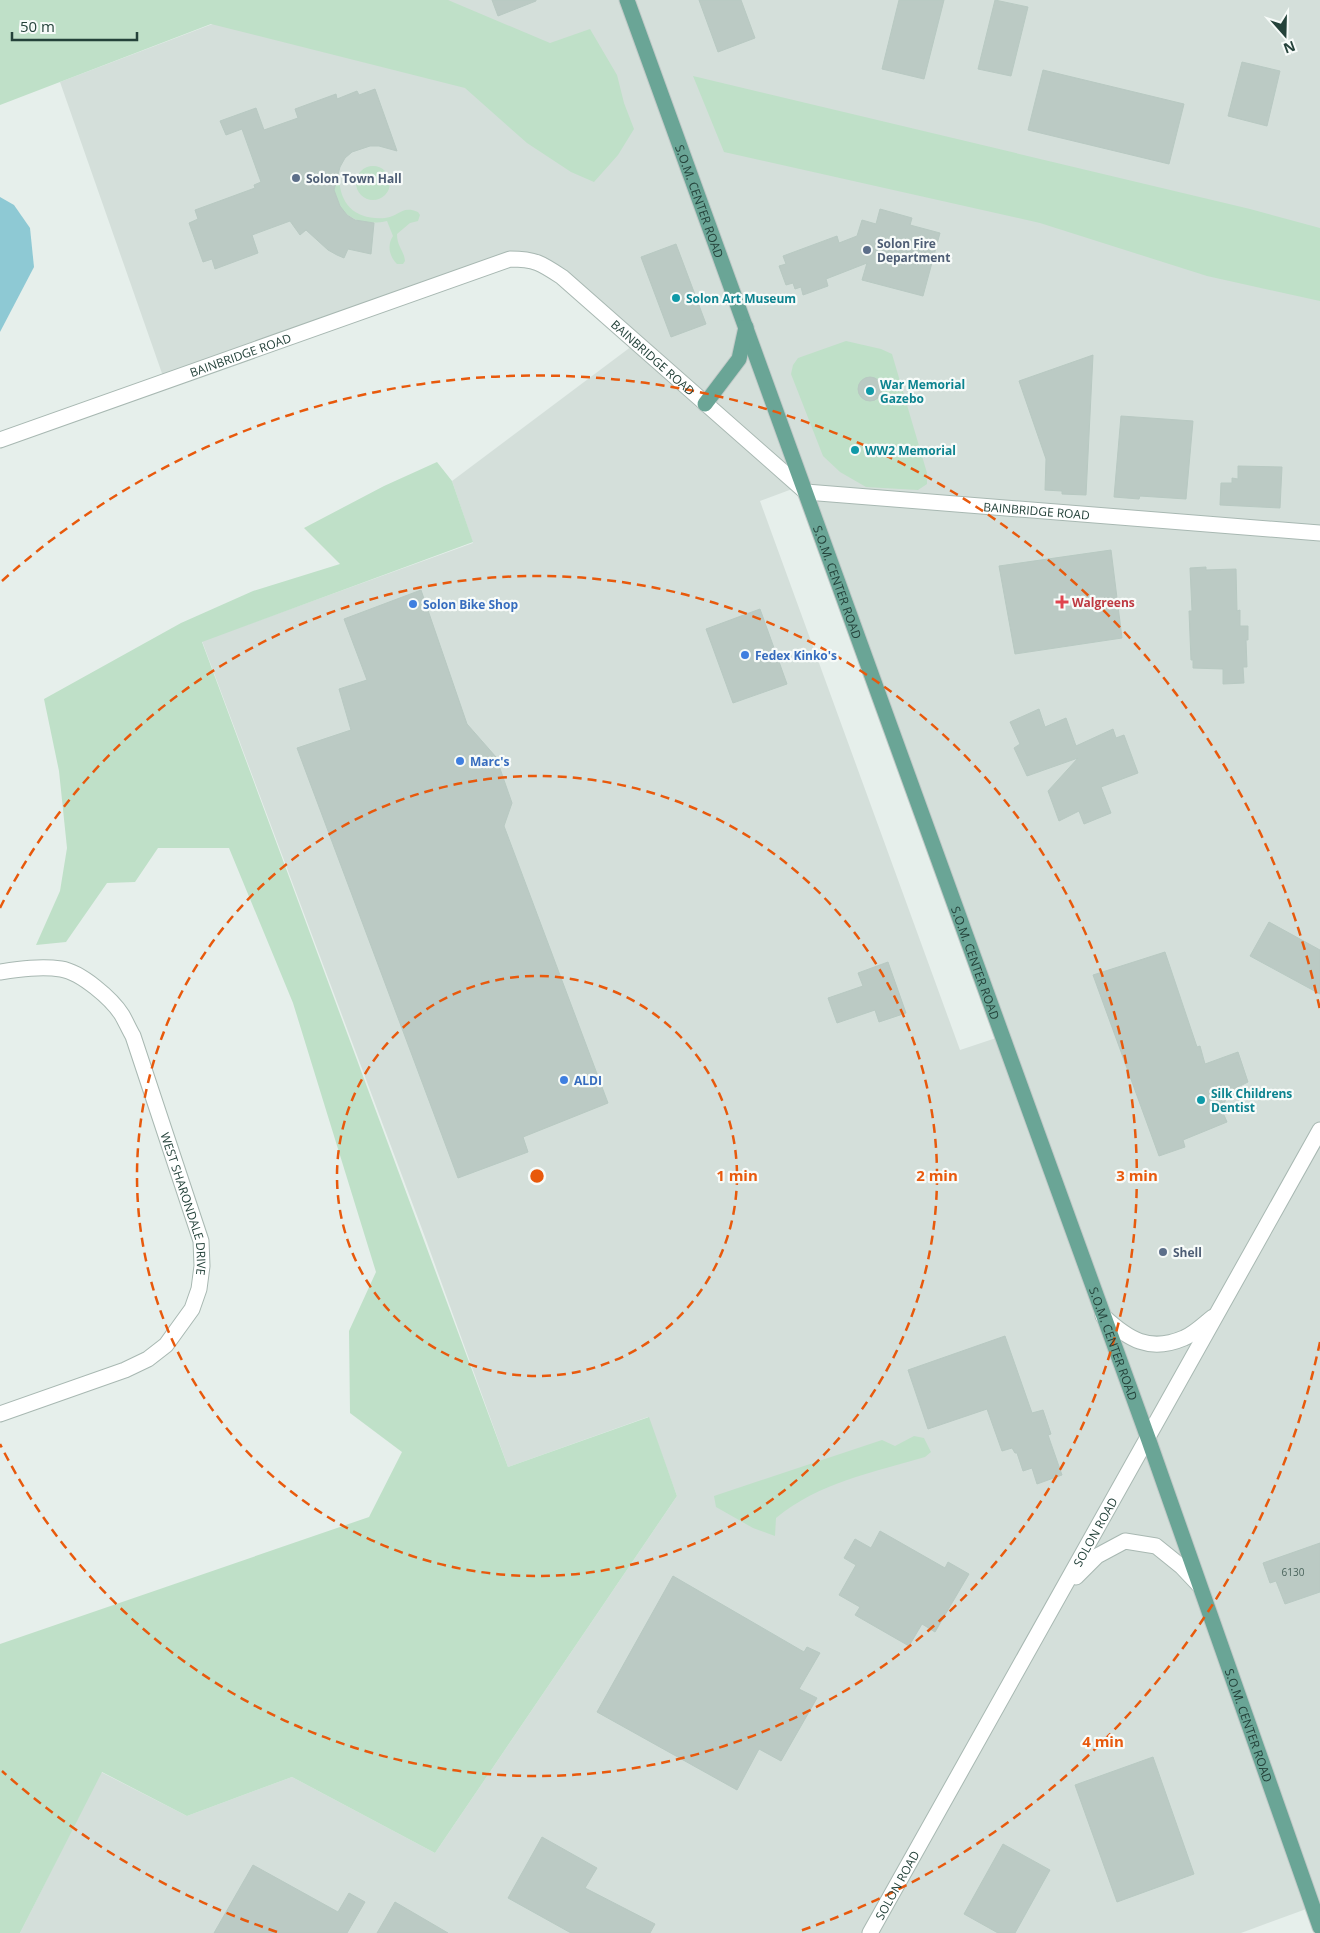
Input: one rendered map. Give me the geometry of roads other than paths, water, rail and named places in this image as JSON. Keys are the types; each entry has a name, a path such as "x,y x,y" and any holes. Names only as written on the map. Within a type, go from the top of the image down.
{"main road":[{"name":"S.O.M. CENTER ROAD","path":"627,0 1148,1438 1320,1926"},
{"path":"705,404 739,359 746,327"}],"street":[{"name":"BAINBRIDGE ROAD","path":"0,440 510,259 529,259 543,264 562,277 806,492 1320,533"},
{"name":"WEST SHARONDALE DRIVE","path":"0,972 38,968 63,970 81,977 108,999 121,1014 133,1036 201,1241 202,1266 199,1290 192,1308 166,1346 148,1359 125,1370 0,1414"},
{"name":"SOLON ROAD","path":"870,1933 1218,1313 1315,1150 1320,1130"},
{"path":"1103,1316 1121,1332 1142,1343 1164,1344 1185,1338 1218,1313"},
{"path":"1063,1590 1097,1556 1125,1541 1156,1546 1182,1567 1199,1585"}],"water":[{"path":"0,197 14,205 30,228 34,267 0,332"}],"place":[{"name":"Solon Town Hall","path":"296,178"},
{"name":"Solon Fire Department","path":"867,250"},
{"name":"Solon Art Museum","path":"676,298"},
{"name":"War Memorial Gazebo","path":"870,391"},
{"name":"WW2 Memorial","path":"855,450"},
{"name":"Walgreens","path":"1062,602"},
{"name":"Solon Bike Shop","path":"413,604"},
{"name":"Fedex Kinko's","path":"745,655"},
{"name":"Marc's","path":"460,761"},
{"name":"ALDI","path":"564,1080"},
{"name":"Silk Childrens Dentist","path":"1201,1100"},
{"name":"Shell","path":"1163,1252"}]}
